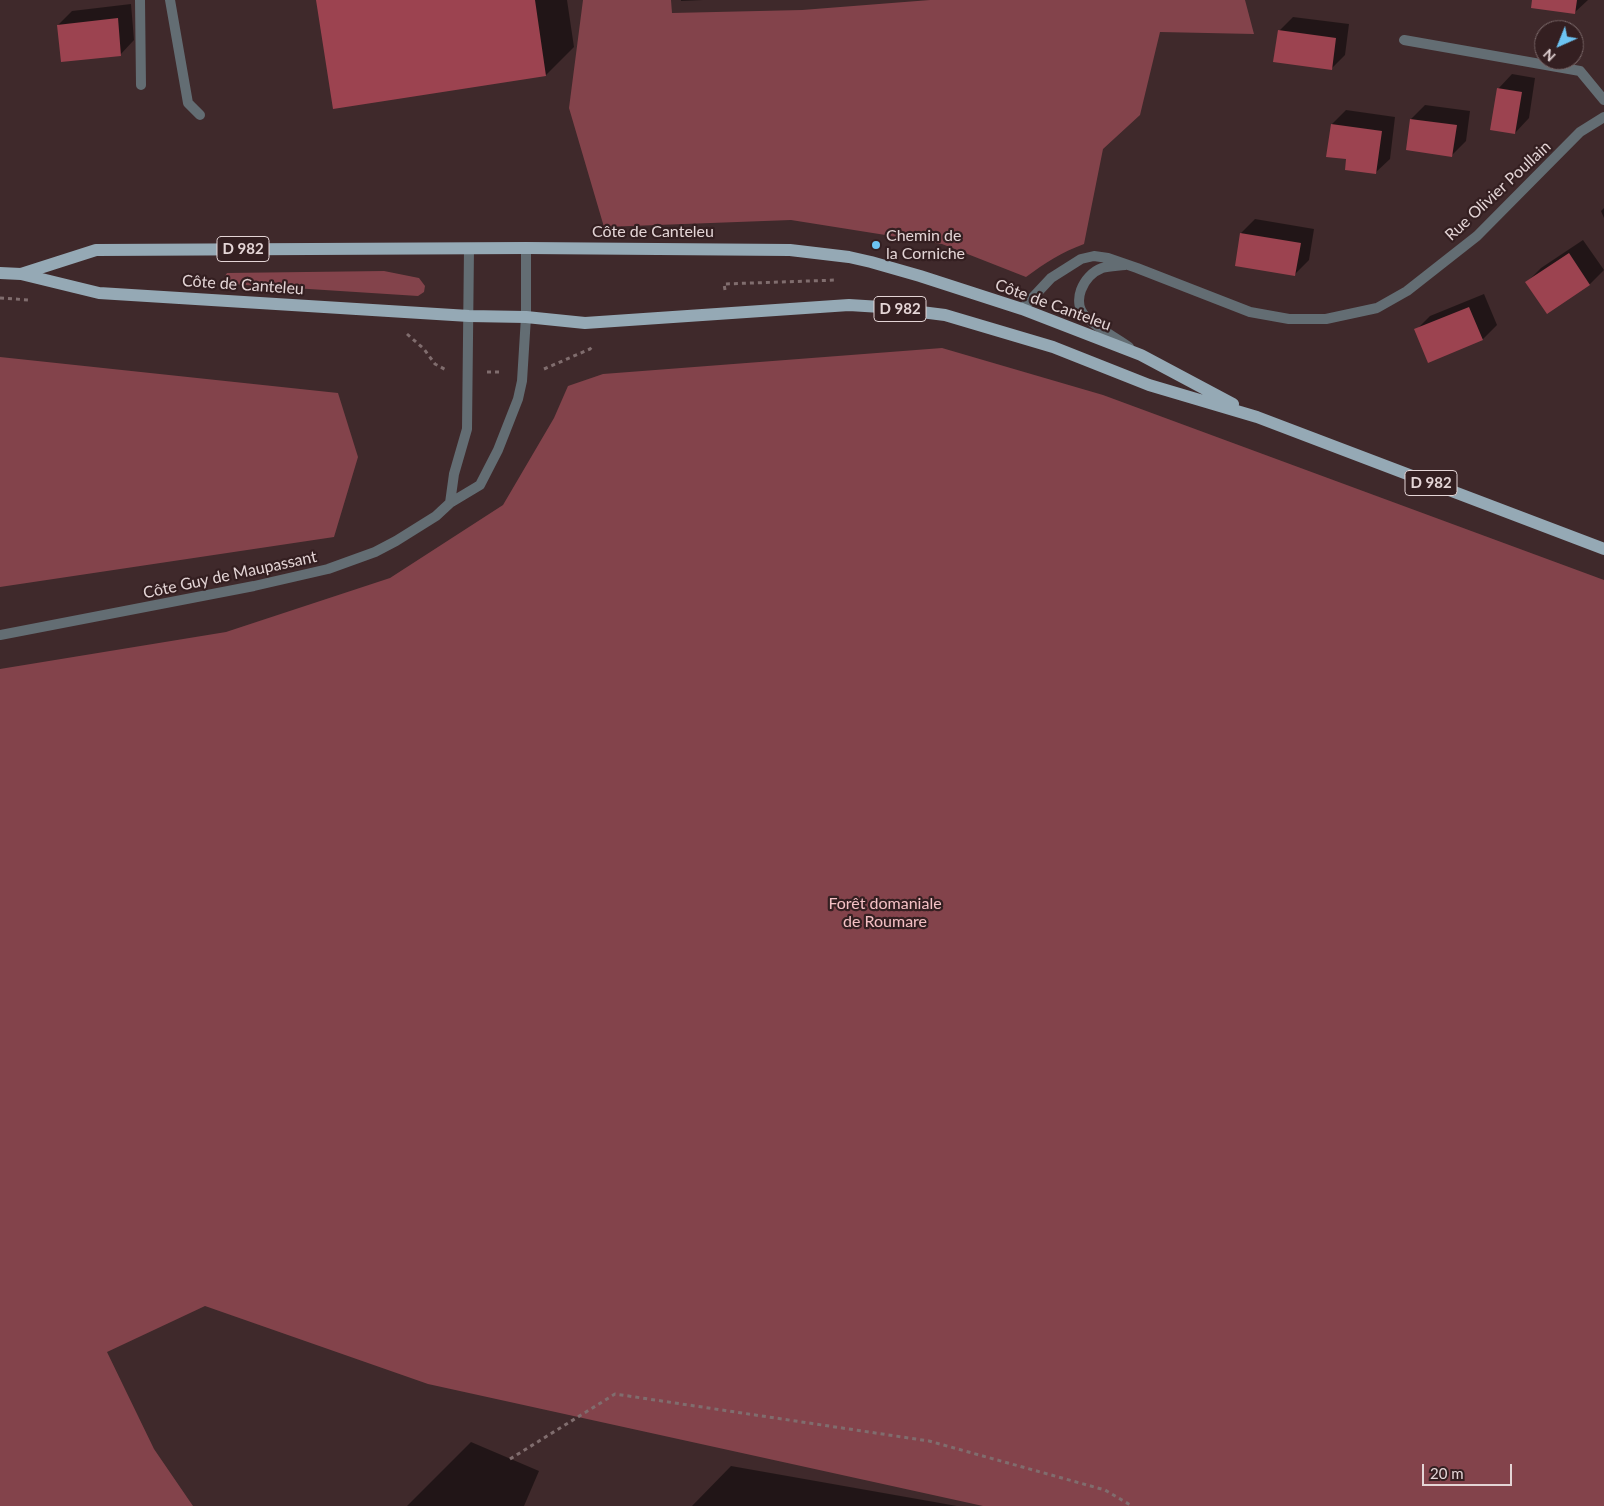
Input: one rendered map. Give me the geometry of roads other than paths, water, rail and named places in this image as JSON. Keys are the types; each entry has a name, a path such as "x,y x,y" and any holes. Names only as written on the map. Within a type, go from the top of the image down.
{"main road":[{"name":"Côte de Canteleu","path":"20,274 96,250 470,248 790,250 849,257 920,276 1022,309 1141,355 1258,417"},
{"name":"Côte de Canteleu","path":"0,273 20,274 100,293 469,316 526,317 585,323 849,306 881,307 945,315 1052,347 1149,385 1258,417 1604,549"}],"street":[{"path":"140,0 141,85"},
{"path":"170,0 188,103 200,115"},
{"path":"1404,40 1580,71 1604,100"},
{"name":"Rue Olivier Poullain","path":"1022,309 1051,278 1081,259 1094,256 1108,258 1128,265 1250,312 1288,319 1326,318 1378,308 1407,291 1477,236 1580,132 1604,117"},
{"path":"450,503 454,474 467,429 470,248"},
{"name":"Côte Guy de Maupassant","path":"0,636 254,586 328,569 375,552 396,541 436,516 450,503 480,486 498,450 518,399 523,373 526,317 526,248"},
{"name":"Rue Olivier Poullain","path":"1128,265 1101,268 1093,274 1082,288 1079,302 1086,318 1141,355"}],"place":[{"name":"Chemin de la Corniche","path":"876,245"}],"park label":[{"name":"Forêt domaniale de Roumare","path":"885,913"}]}
